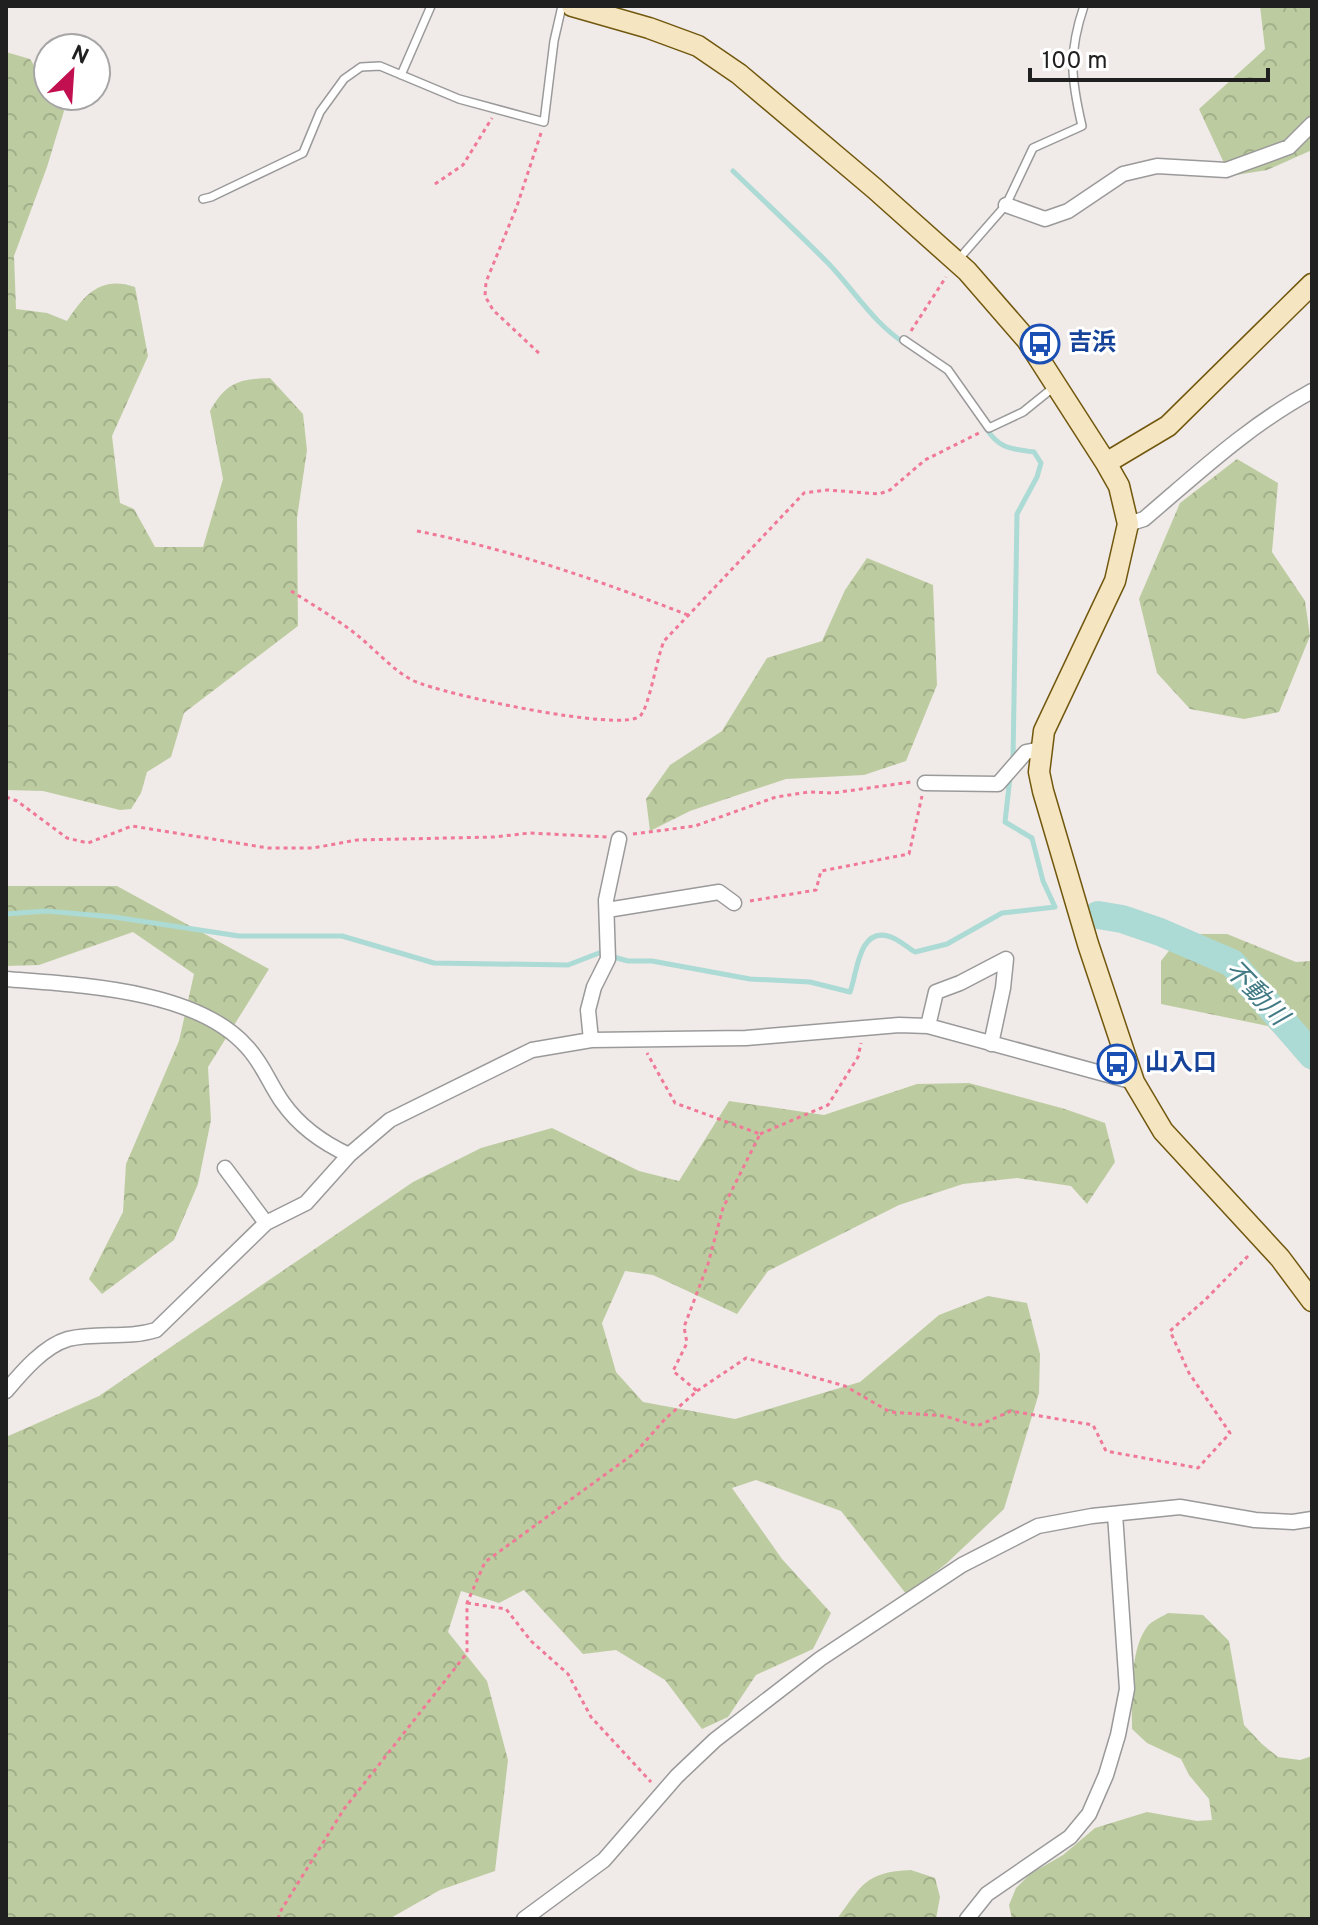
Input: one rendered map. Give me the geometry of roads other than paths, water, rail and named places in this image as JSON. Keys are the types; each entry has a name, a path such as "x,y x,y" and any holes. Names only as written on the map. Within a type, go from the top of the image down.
{"street":[{"path":"572,6 698,46 739,74 957,262 1027,340 1106,463 1119,486 1128,524 1115,581 1050,715 1041,749 1039,772 1043,791 1088,944 1134,1082 1163,1131 1263,1240 1312,1301"},
{"path":"1006,205 1045,219 1068,211 1123,174 1157,166 1226,170 1289,147 1312,124"},
{"path":"1106,463 1168,426 1312,284"},
{"path":"1128,524 1144,519 1248,431 1312,391"},
{"path":"925,783 998,784 1026,752 1041,749"},
{"path":"591,1040 588,1010 590,998 608,959 606,900 619,839"},
{"path":"607,910 719,892 734,903"},
{"path":"928,1026 936,992 1006,959 991,1044"},
{"path":"6,979 117,990 192,1010 215,1021 245,1044 259,1061 284,1104 313,1135 349,1155"},
{"path":"6,1391 26,1368 54,1345 68,1339 137,1336 156,1330 266,1223 306,1203 349,1155 390,1120 425,1100 532,1050 591,1040 746,1038 899,1025 928,1026 1134,1082"},
{"path":"225,1168 266,1223"},
{"path":"524,1919 604,1860 715,1740 820,1659 962,1565 1038,1526 1180,1507 1255,1520 1293,1522 1312,1519"},
{"path":"967,1919 987,1894 1070,1837 1089,1814 1106,1775 1127,1689 1115,1514"}],"lane":[{"path":"401,75 431,6"},
{"path":"203,199 303,153 320,112 344,79 361,67 380,66 459,99 544,122 554,41 562,6"},
{"path":"957,262 1006,205 1033,148 1082,126 1071,79 1074,43 1084,6"},
{"path":"904,340 948,370 989,428 1023,412 1057,385"}],"waterway":[{"path":"733,171 828,263 884,327 906,344"},
{"path":"986,428 1001,444 1034,452 1041,463 1017,514 1013,760"},
{"path":"6,914 46,911 114,917 239,936 342,936 434,963 568,965 599,953 628,961 652,961 750,979 810,982 850,992 860,955 870,939 878,935 891,937 915,952 947,944 1002,913 1055,907 1043,881 1032,838 1005,822 1010,777"},
{"name":"不動川","path":"1098,915 1122,919 1160,932 1232,963 1312,1055"}],"place":[{"name":"吉浜","path":"1040,344"},
{"name":"山入口","path":"1117,1064"}]}
